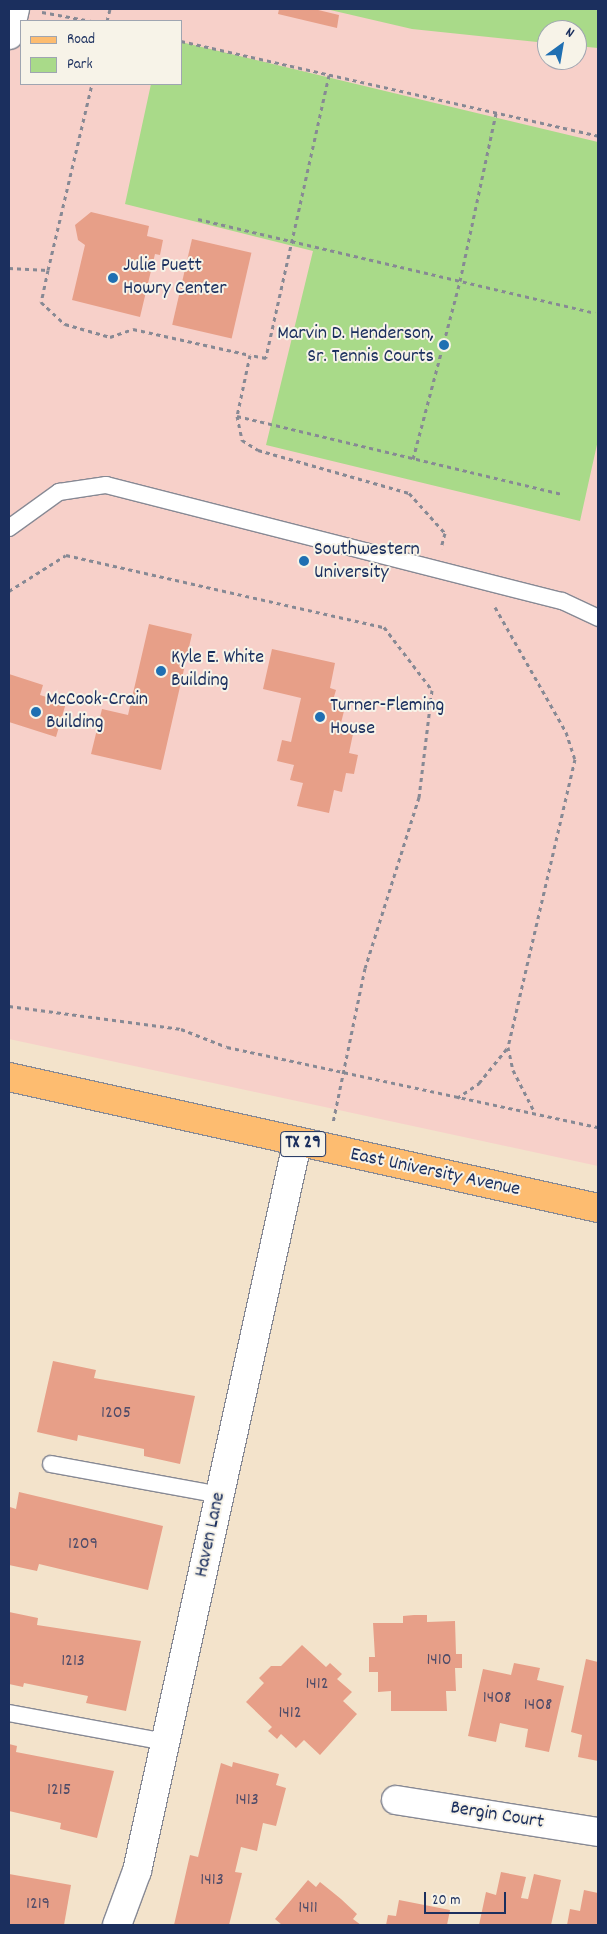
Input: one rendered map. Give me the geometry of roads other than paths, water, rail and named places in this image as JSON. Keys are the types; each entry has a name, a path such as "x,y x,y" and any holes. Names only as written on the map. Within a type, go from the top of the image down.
{"main road":[{"name":"East University Avenue","path":"9,1077 296,1143 598,1208"}],"street":[{"name":"Haven Lane","path":"117,1925 137,1871 296,1143"},
{"name":"Bergin Court","path":"396,1800 598,1832"}],"lane":[{"path":"9,528 59,492 106,485 562,601 598,618"},
{"path":"51,1464 220,1495"},
{"path":"9,1713 165,1742"}],"place":[{"name":"Julie Puett Howry Center","path":"113,278"},
{"name":"Marvin D. Henderson, Sr. Tennis Courts","path":"444,345"},
{"name":"Southwestern University","path":"304,561"},
{"name":"Kyle E. White Building","path":"161,671"},
{"name":"McCook-Crain Building","path":"36,712"},
{"name":"Turner-Fleming House","path":"320,717"}]}
